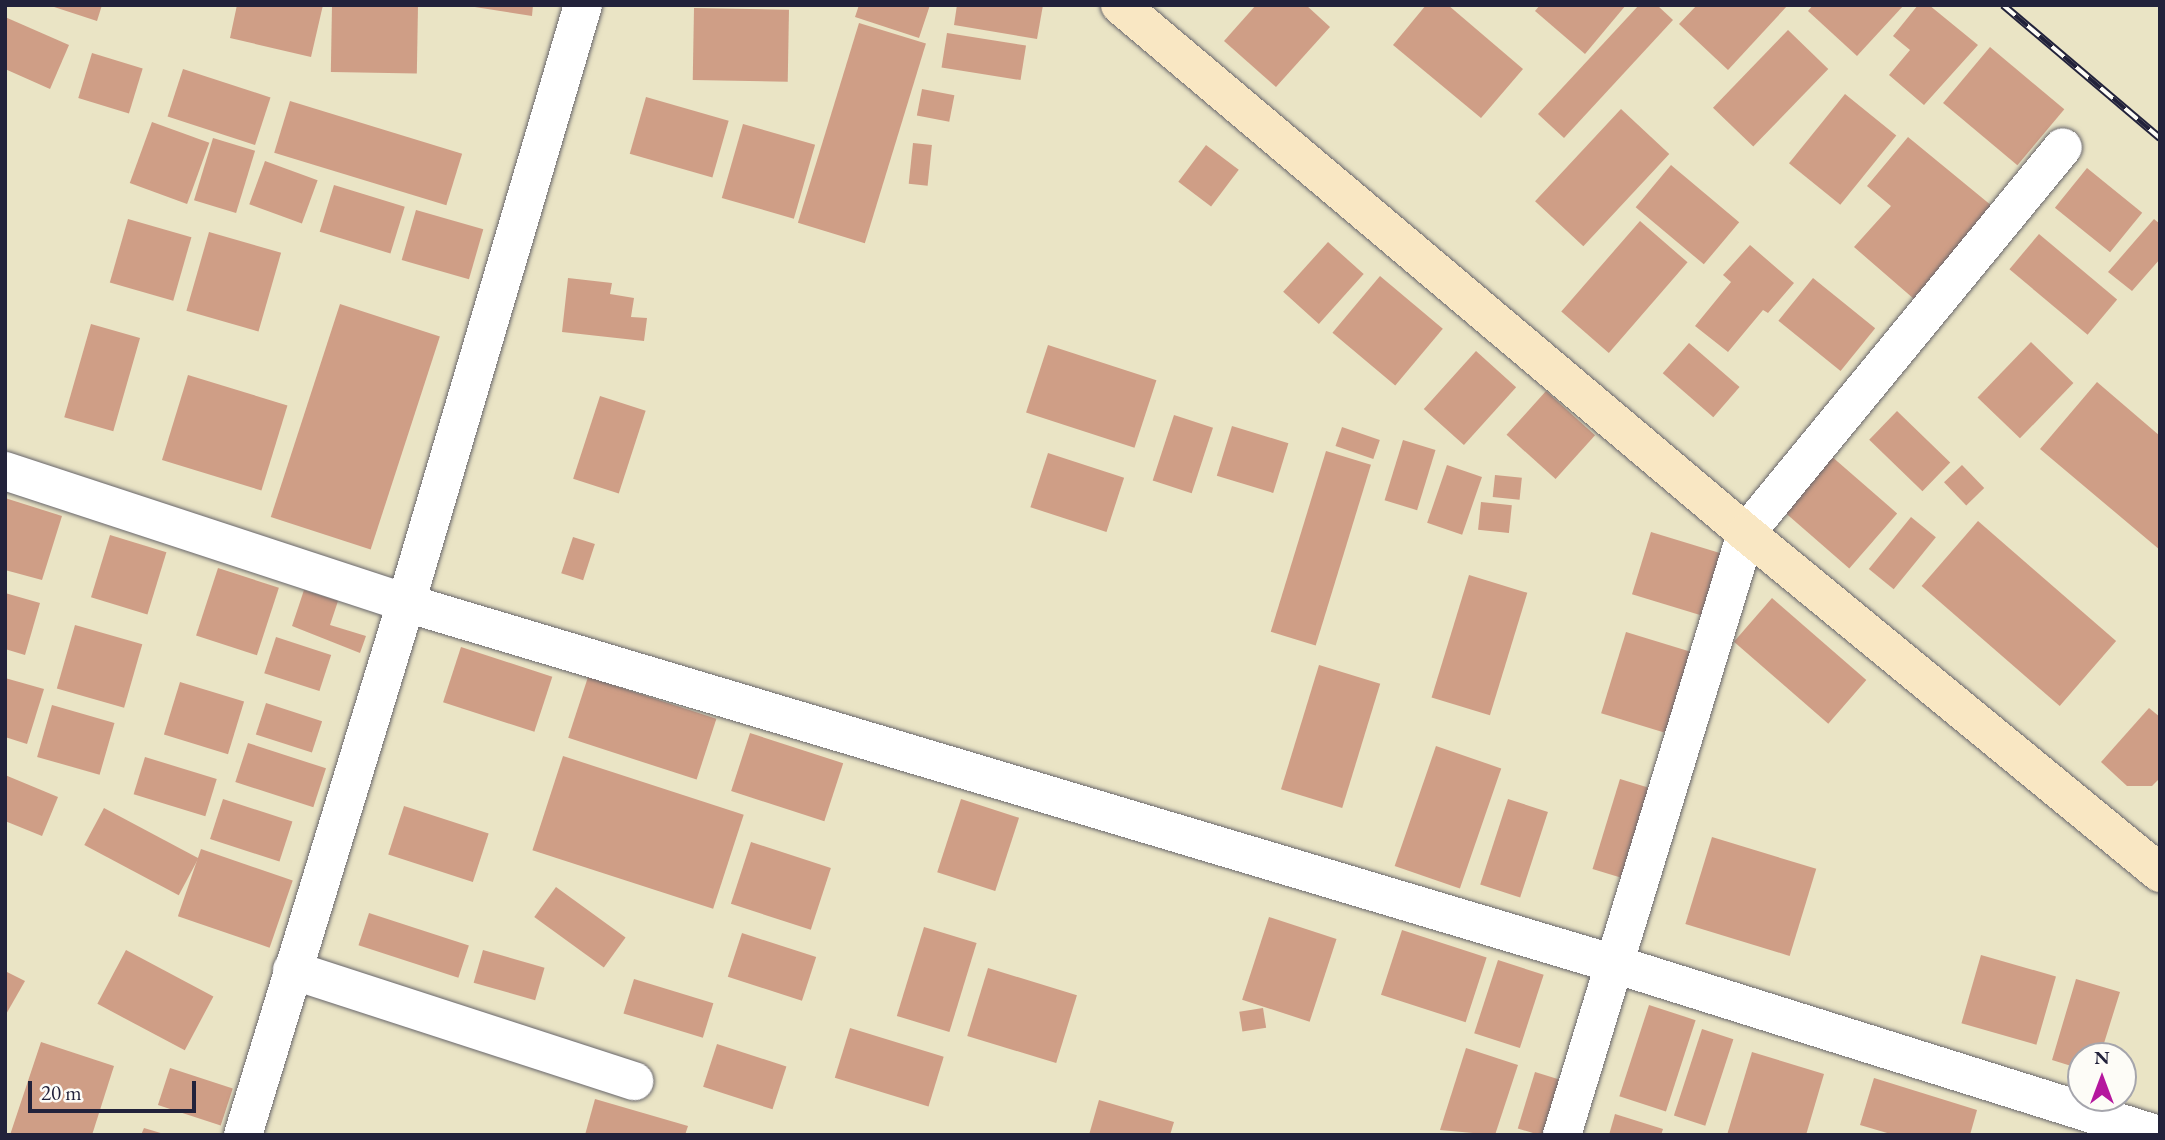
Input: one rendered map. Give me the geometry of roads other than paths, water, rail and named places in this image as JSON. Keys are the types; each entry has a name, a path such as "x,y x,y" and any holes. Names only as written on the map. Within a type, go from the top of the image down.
{"street":[{"path":"243,1135 406,603 583,5"},
{"path":"1120,5 1746,533 2160,873"},
{"path":"1562,1135 1611,962 1746,533 2063,146"},
{"path":"5,471 406,603 1611,962 2159,1135"},
{"path":"292,970 634,1081"}],"railway":[{"path":"2003,5 2160,138"}]}
